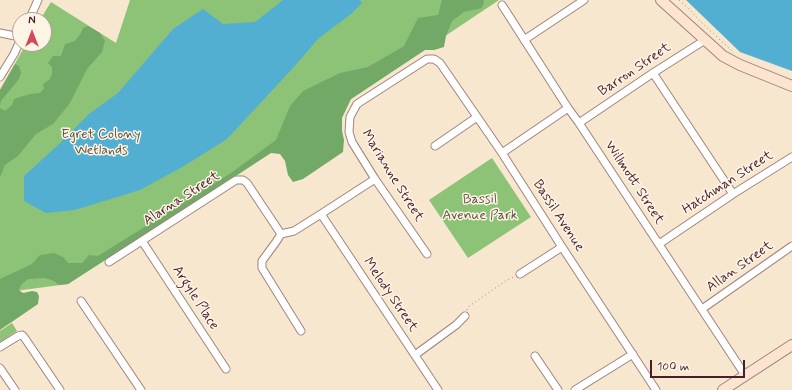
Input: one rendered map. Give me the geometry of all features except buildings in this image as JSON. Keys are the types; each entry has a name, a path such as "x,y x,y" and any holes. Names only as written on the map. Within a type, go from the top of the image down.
{"street":[{"path":"33,12 38,0"},
{"path":"524,40 584,0"},
{"path":"660,0 724,56 740,65 792,86"},
{"name":"Willmott Street","path":"502,5 568,108 746,375"},
{"path":"0,33 12,35"},
{"name":"Barron Street","path":"579,123 705,40"},
{"path":"0,77 15,52"},
{"name":"Marianne Street","path":"426,254 352,142 350,117 357,104 427,59 434,59"},
{"name":"Bassil Avenue","path":"434,59 440,63 502,153 656,390"},
{"path":"653,73 733,194"},
{"path":"502,153 568,108"},
{"path":"435,146 477,117"},
{"name":"Hatchman Street","path":"659,244 733,194 792,157"},
{"path":"301,331 262,268 262,261 281,234 294,231 375,178"},
{"name":"Alarna Street","path":"110,262 236,180 243,180 247,183 281,234"},
{"name":"Melody Street","path":"321,214 438,390"},
{"name":"Argyle Place","path":"142,241 226,369"},
{"name":"Allan Street","path":"702,309 792,246"},
{"path":"520,274 562,247"},
{"path":"81,301 141,390"},
{"path":"415,355 456,325 464,316"},
{"path":"0,347 22,335 60,390"},
{"path":"723,390 792,345"},
{"path":"575,390 633,354"},
{"path":"535,356 558,390"},
{"path":"0,368 15,390"}],"path":[{"path":"679,0 737,55"},
{"path":"464,316 468,307 507,280 520,274"}],"green space":[{"name":"Egret Colony Wetlands","path":"130,0 499,0 239,174 68,284 0,293 0,90 21,52 52,52 52,12 45,12 51,2 116,43"},
{"path":"442,0 484,0 484,2 482,8 464,12 452,21 446,36 444,47 434,50 425,50 351,99 342,118 344,140 343,152 303,179 293,182 288,175 285,161 280,154 271,153 68,284 59,285 54,281 45,278 28,279 21,285 19,290 23,293 32,291 37,292 39,296 38,304 0,330 0,279 32,264 40,255 54,253 63,257 68,263 82,263 89,255 98,256 231,173 276,140 290,106 303,91 340,73 368,67 404,46 418,18 438,15"},
{"path":"88,26 100,33 105,41 102,52 87,69 70,103 53,124 36,134 18,156 5,165 0,177 0,108 5,111 12,105 14,99 30,94 40,93 44,88 43,84 50,79 52,74 52,67 48,63 53,56 61,56 65,44 75,41 83,28"},
{"path":"15,64 19,66 21,73 19,79 1,101 0,106 0,90"},
{"name":"Bassil Avenue Park","path":"492,158 531,217 468,258 429,200"},
{"path":"12,323 17,331 0,342 0,331"}],"water":[{"path":"283,0 360,0 362,3 351,14 319,38 227,139 184,166 140,190 75,210 46,213 24,201 24,176 89,114 118,93 173,29 203,9 223,24 255,22"},
{"path":"686,0 792,0 792,71 740,52"}]}
